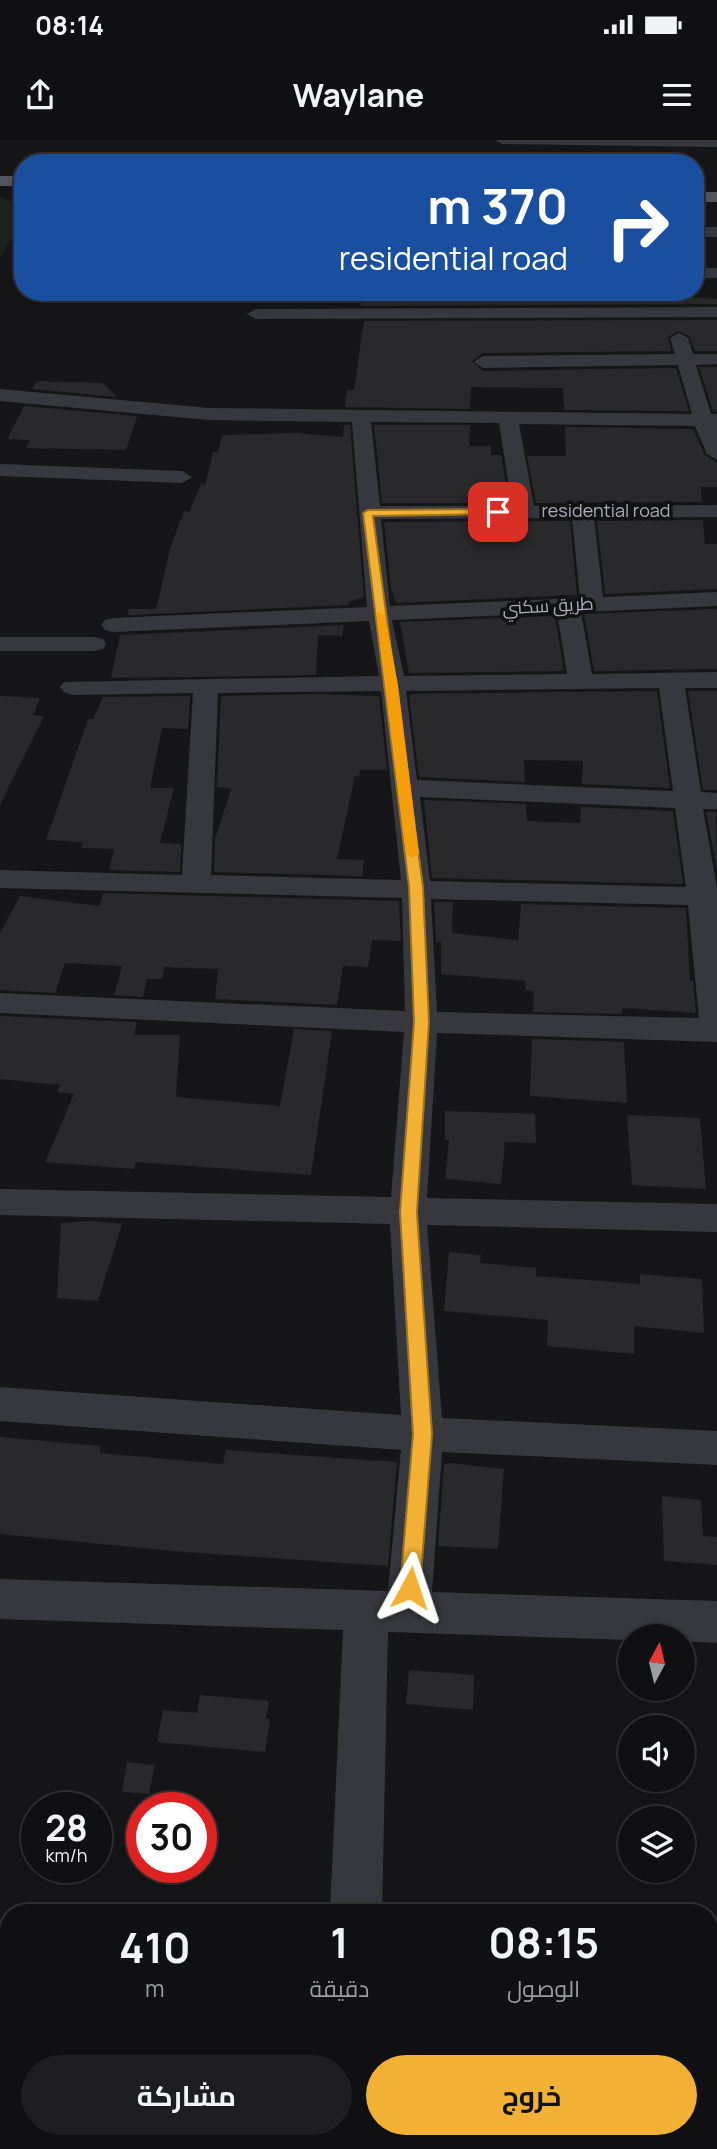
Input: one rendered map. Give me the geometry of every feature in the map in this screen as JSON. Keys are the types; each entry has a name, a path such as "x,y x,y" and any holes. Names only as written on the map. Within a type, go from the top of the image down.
{"street":[{"path":"502,140 631,145 717,143"},
{"path":"484,301 483,369 717,359"},
{"path":"668,301 685,359 711,420 717,454"},
{"path":"256,314 717,312"},
{"path":"0,395 209,414 360,417 482,411 508,418 711,420"},
{"path":"357,1904 387,1613 423,1434 408,1212 421,1022 416,887 393,685 379,613 360,417"},
{"path":"508,418 524,512"},
{"path":"0,470 182,477"},
{"path":"581,682 582,511"},
{"name":"residential road","path":"368,513 717,511"},
{"name":"طريق سكني","path":"113,625 717,599"},
{"path":"0,644 94,644"},
{"path":"73,687 717,680"},
{"path":"0,1003 421,1022 717,1030 703,801 671,681"},
{"path":"196,883 206,687"},
{"path":"405,788 703,801"},
{"path":"0,879 416,887 710,897"},
{"path":"0,1202 717,1218"},
{"path":"0,1404 423,1434 717,1448"},
{"path":"0,1599 717,1622"}],"shaded area":[{"path":"0,197 14,202 14,234 0,257"}],"building":[{"path":"717,299 717,304 361,306 361,301"},
{"path":"717,320 717,351 695,351 689,336 678,331 668,337 671,351 483,353 472,361 483,371 676,368 689,411 564,410 563,388 471,387 470,409 345,407 347,390 354,390 364,321"},
{"path":"699,367 717,367 717,411 713,411"},
{"path":"37,381 103,383 117,397 32,389"},
{"path":"24,406 137,417 126,450 26,448 30,440 7,439"},
{"path":"344,425 350,425 364,597 349,602 349,605 128,615 129,609 156,609 170,549 184,511 189,512 202,482 205,486 213,452 218,452 222,435 296,433 343,437"},
{"path":"374,425 470,425 469,446 491,446 491,455 501,455 509,503 382,503"},
{"path":"565,427 693,429 705,455 717,463 717,487 701,487 702,502 536,503 527,456 566,456"},
{"path":"703,520 705,544 717,544 717,589 605,594 597,521"},
{"path":"570,521 577,595 396,603 391,588 384,522"},
{"path":"717,609 717,669 594,671 584,614"},
{"path":"555,616 564,671 409,673 400,622"},
{"path":"344,625 342,636 318,635 316,675 111,678 120,635"},
{"path":"657,691 670,788 582,784 583,761 524,760 525,782 419,777 409,696 412,694"},
{"path":"688,691 717,691 717,790 703,790"},
{"path":"0,696 40,698 33,715 44,716 0,805"},
{"path":"190,696 188,729 162,728 150,788 174,788 160,843 181,844 180,872 109,870 114,849 81,848 83,842 46,840 88,719 93,719 103,697"},
{"path":"221,696 379,696 387,770 360,770 359,777 355,776 337,859 364,860 362,876 214,872 215,839 231,789 217,787"},
{"path":"424,800 526,804 527,821 580,823 581,807 673,811 683,884 432,878"},
{"path":"706,812 716,812 717,870"},
{"path":"103,893 399,901 401,941 372,940 368,967 343,966 337,1005 215,999 218,969 164,967 162,979 147,979 143,997 114,995 122,966 65,963 55,993 0,990 0,933 20,896 99,906"},
{"path":"434,902 453,902 452,933 518,940 521,904 686,908 690,981 693,981 696,1013 622,1008 622,1014 533,1012 534,991 525,990 526,981 441,974 441,942 436,942"},
{"path":"0,1016 137,1022 134,1035 180,1035 176,1097 280,1106 294,1029 332,1031 311,1175 136,1162 134,1169 45,1162 74,1094 57,1092 60,1085 0,1079"},
{"path":"532,1039 624,1042 627,1103 530,1096"},
{"path":"445,1111 535,1114 536,1143 505,1142 501,1184 445,1179 449,1140 445,1140"},
{"path":"627,1115 700,1118 706,1189 632,1185"},
{"path":"91,1221 122,1224 98,1301 57,1298 61,1223"},
{"path":"449,1252 481,1255 480,1263 536,1268 536,1276 640,1284 640,1274 702,1279 704,1333 634,1326 634,1354 547,1346 548,1320 444,1311"},
{"path":"0,1437 101,1446 99,1453 223,1464 226,1450 397,1462 388,1566 183,1552 0,1534"},
{"path":"449,1463 504,1469 498,1549 438,1546 444,1465"},
{"path":"662,1496 701,1500 703,1536 717,1537 717,1565 664,1561"},
{"path":"409,1670 474,1675 473,1710 406,1704"},
{"path":"200,1695 269,1701 266,1719 270,1719 265,1752 157,1742 163,1710 197,1713"},
{"path":"127,1762 155,1765 149,1792 122,1792"}],"slow traffic":[{"path":"379,615 393,685 412,854"}],"route":[{"path":"410,1588 423,1434 408,1212 421,1022 416,887 393,685 379,613 368,513 498,512"}]}
